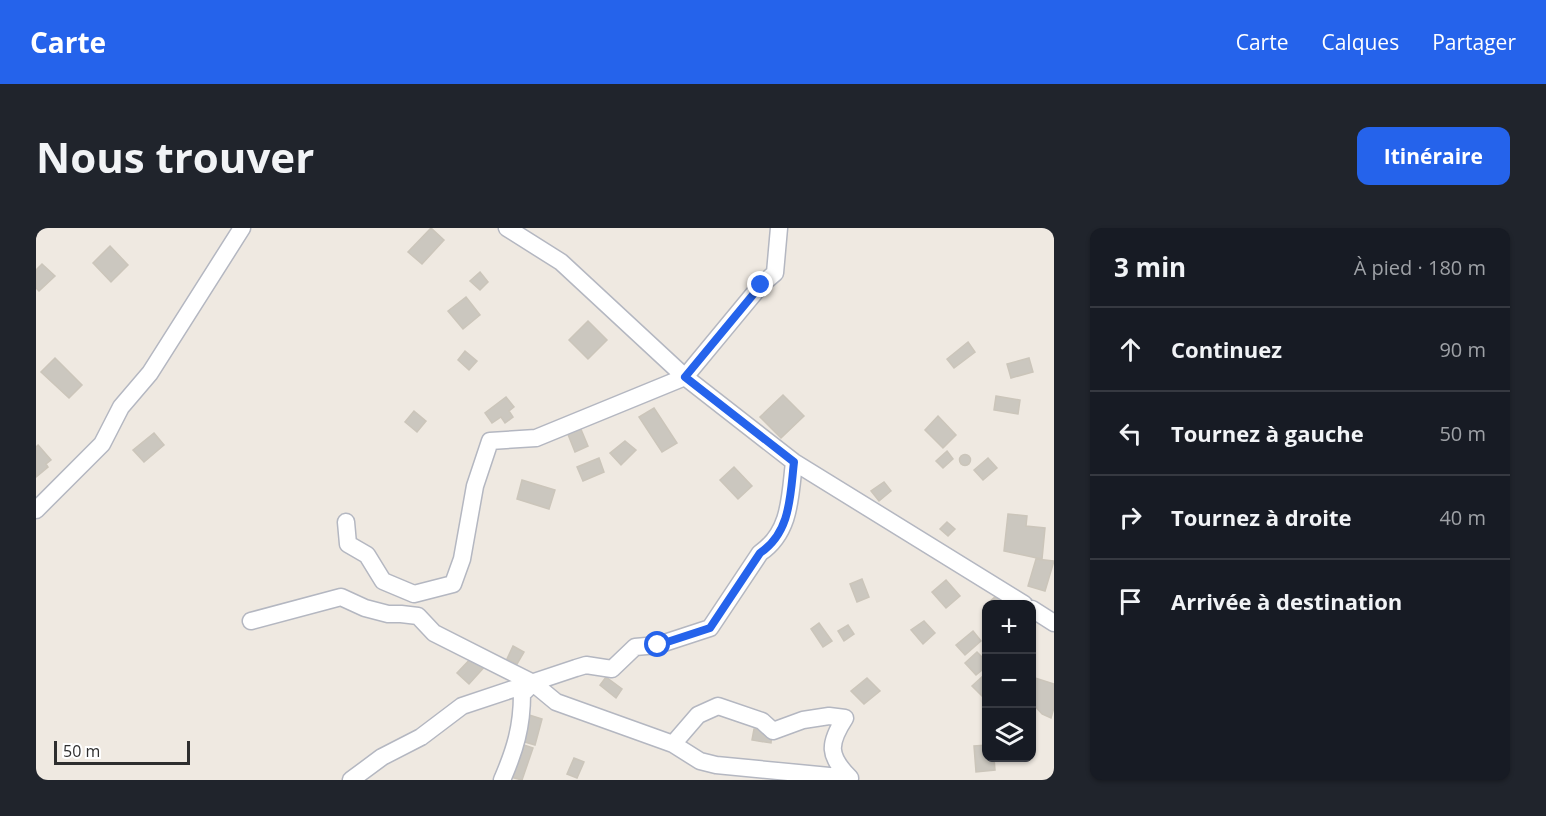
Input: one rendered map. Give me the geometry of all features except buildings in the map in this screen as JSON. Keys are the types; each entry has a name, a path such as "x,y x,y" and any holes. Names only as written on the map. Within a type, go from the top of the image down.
{"street":[{"path":"36,510 102,444 121,407 150,373 242,228"},
{"path":"507,228 561,262 685,377 794,462 1018,600"},
{"path":"346,522 348,544 367,555 383,581 414,594 453,584 462,559 476,486 490,441 536,438 685,377 761,285 775,273 779,228"},
{"path":"351,780 382,757 421,737 462,706 586,665 612,669 635,647 658,645 710,628 760,553 772,545 778,537 788,509 794,462"},
{"path":"251,621 341,597 366,608 388,614 418,616 434,633 533,683 556,702 673,744 718,773 850,778 840,768 831,752 836,733 845,718 829,716 803,720 773,731 762,721 718,706 698,715 673,744"},
{"path":"1036,612 1054,623"},
{"path":"502,780 511,760 522,720 522,694 533,683"}],"route":[{"path":"658,645 710,628 729,596 760,553 772,545 778,537 788,509 794,462 685,377 761,285"}]}
